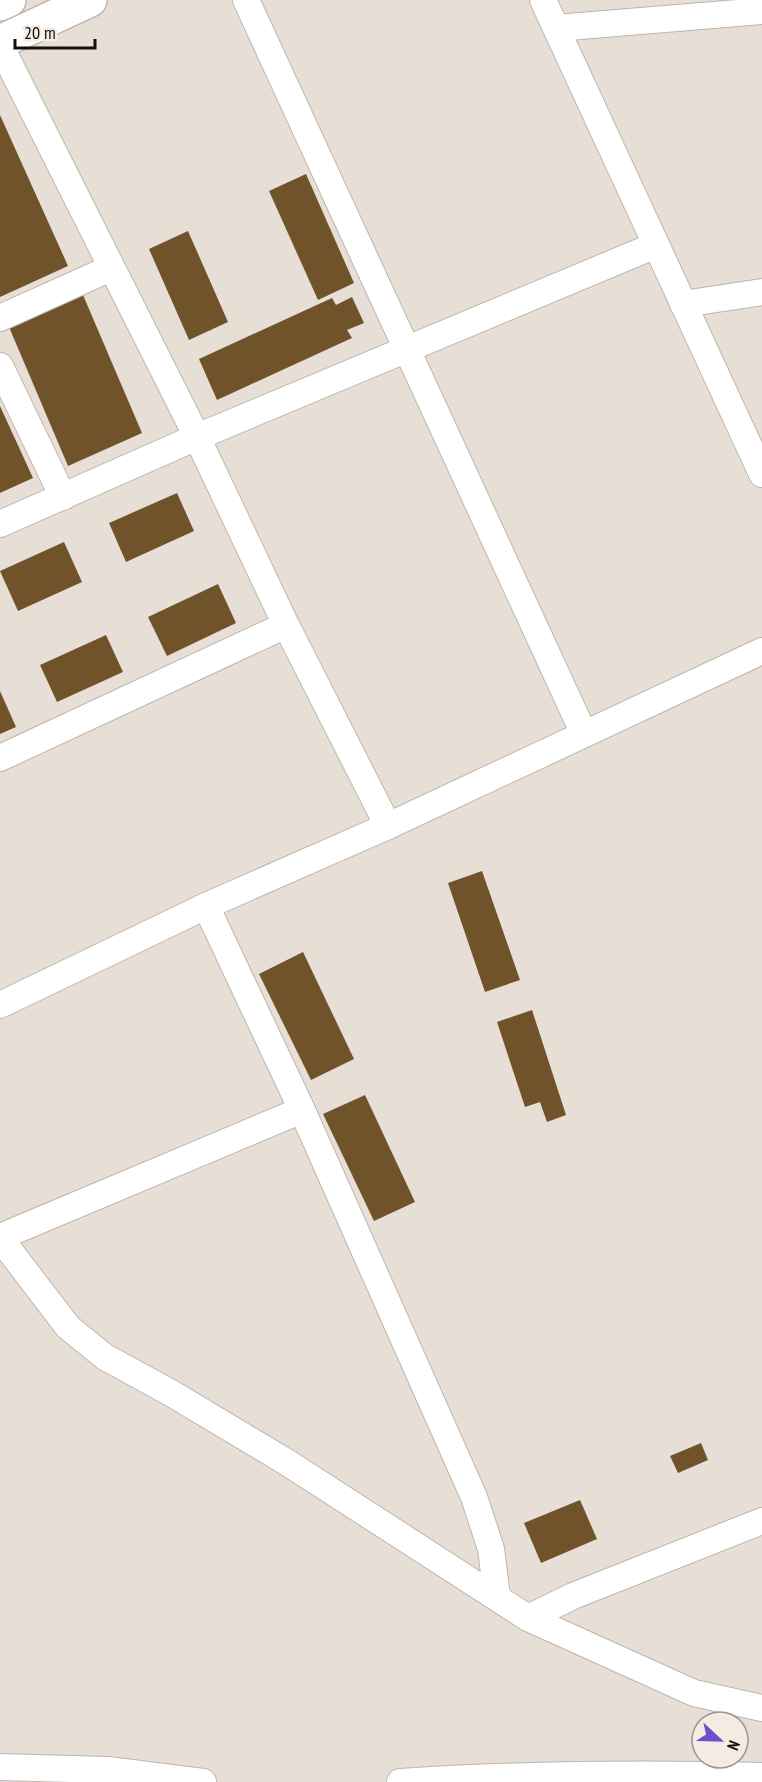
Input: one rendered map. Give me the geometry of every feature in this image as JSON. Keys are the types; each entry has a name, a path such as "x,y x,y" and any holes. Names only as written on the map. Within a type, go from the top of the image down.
{"main road":[{"path":"0,4 9,0"},
{"path":"0,43 90,0"}],"street":[{"path":"246,0 584,734"},
{"path":"543,0 762,474"},
{"path":"556,28 762,11"},
{"path":"0,43 7,76 111,268 197,437 286,625 388,826"},
{"path":"0,524 197,437 656,245"},
{"path":"0,318 111,268"},
{"path":"683,304 762,292"},
{"path":"0,366 63,497"},
{"path":"0,758 286,625"},
{"path":"0,1005 206,906 388,826 762,651"},
{"path":"206,906 302,1110 474,1497 491,1549 496,1596"},
{"path":"302,1110 0,1238 68,1327 105,1357 239,1432 528,1618 694,1693 762,1708"},
{"path":"528,1618 573,1596 762,1521"},
{"path":"0,1767 108,1770 203,1782"},
{"path":"400,1782 494,1776 646,1773 762,1776"}],"building":[{"path":"0,115 68,266 0,297"},
{"path":"306,174 354,283 318,300 269,191"},
{"path":"188,231 228,322 189,340 149,249"},
{"path":"83,295 142,433 68,466 9,327"},
{"path":"352,297 364,323 347,330 352,338 217,400 199,359 332,298 336,305"},
{"path":"0,406 33,478 0,493"},
{"path":"177,493 194,531 126,562 109,523"},
{"path":"64,542 82,582 18,611 0,571"},
{"path":"218,584 236,623 167,656 148,617"},
{"path":"106,635 123,672 57,702 40,665"},
{"path":"0,691 16,727 0,734"},
{"path":"482,871 520,980 485,992 448,883"},
{"path":"303,952 354,1059 311,1080 259,974"},
{"path":"532,1010 566,1115 547,1122 540,1102 525,1107 497,1022"},
{"path":"365,1095 415,1202 374,1221 323,1114"},
{"path":"701,1443 708,1460 678,1473 670,1456"},
{"path":"580,1500 597,1539 541,1563 524,1523"}]}
